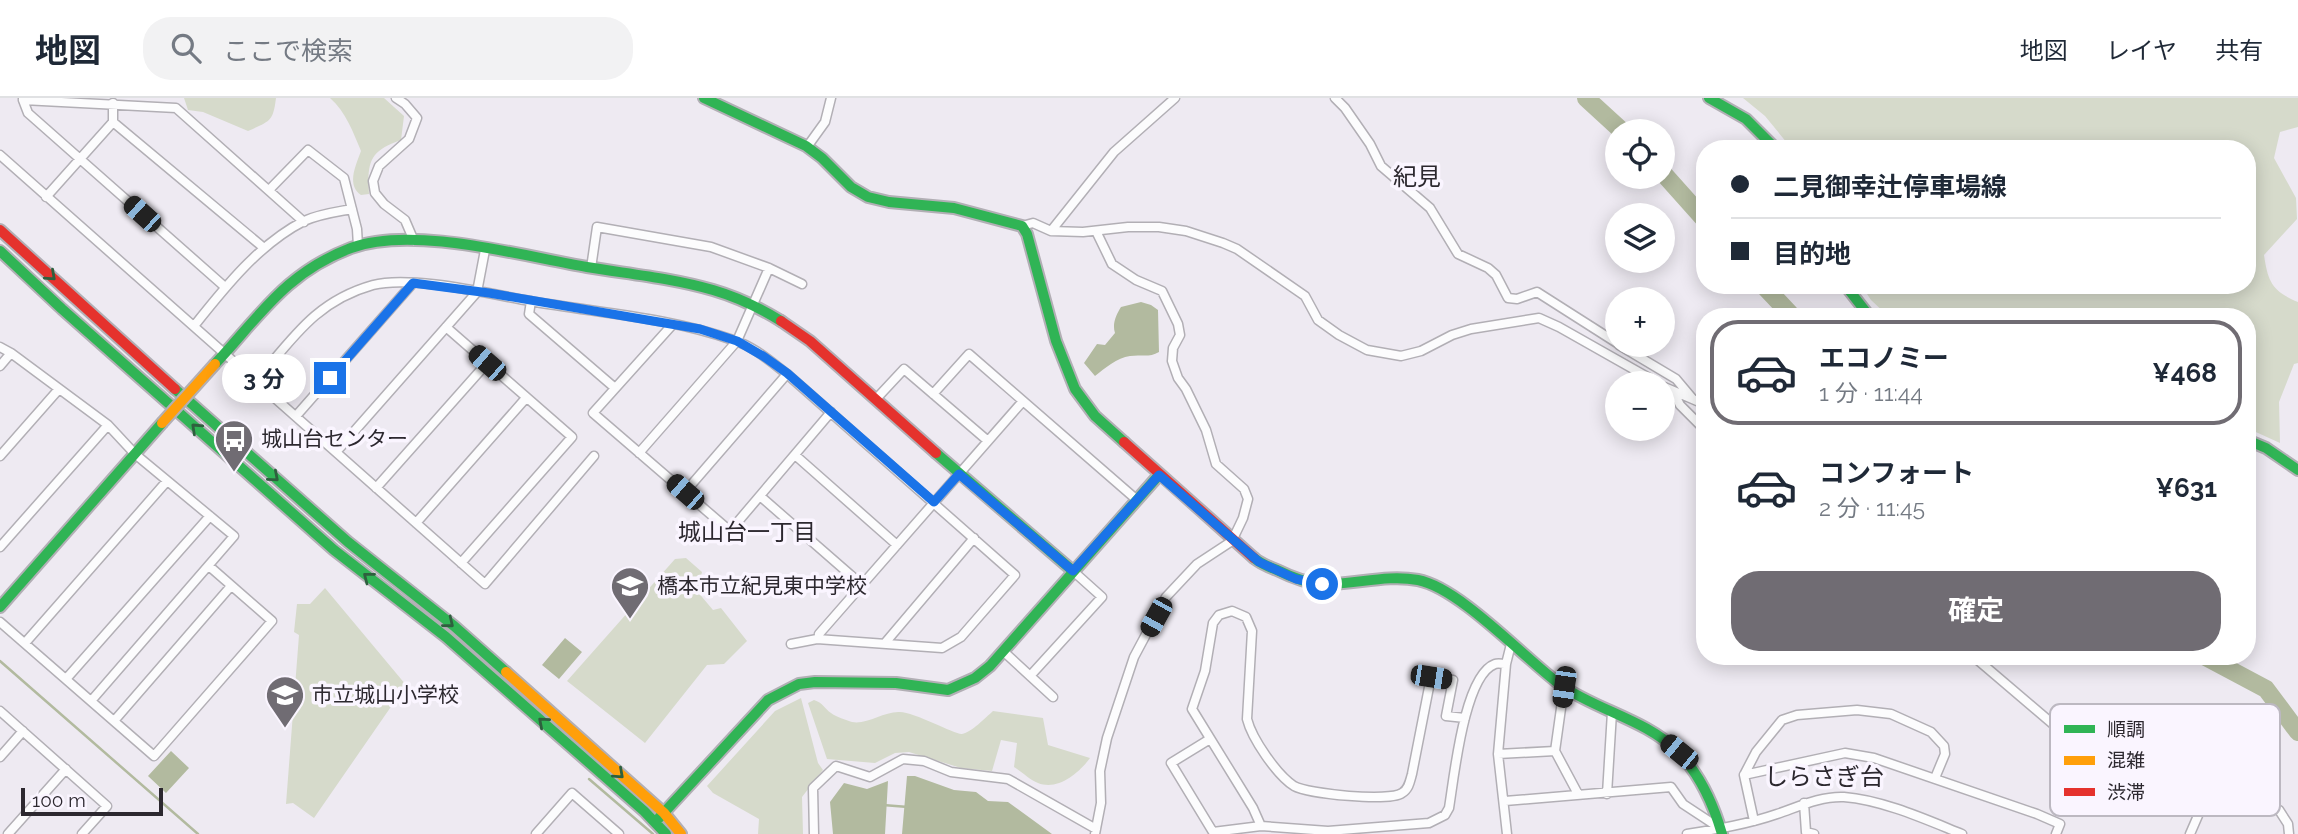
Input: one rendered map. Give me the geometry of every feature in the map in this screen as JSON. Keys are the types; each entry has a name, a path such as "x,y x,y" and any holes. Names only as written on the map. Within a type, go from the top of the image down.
{"street":[{"path":"396,98 405,104 416,118 409,139 379,166 373,181 375,192 384,204 405,219 414,241"},
{"path":"704,98 720,108 807,147 856,192 871,198 953,207 1022,226 1033,223 1051,231 1159,227 1186,231 1223,243 1237,249 1305,296 1318,320 1367,350 1401,356 1422,351 1452,335 1471,329 1539,318 1636,371"},
{"path":"807,147 825,121 831,98"},
{"path":"1051,231 1114,152 1175,98"},
{"path":"1335,98 1370,144 1381,166 1430,208 1458,254 1488,268 1496,275 1508,298 1517,299 1537,292 1605,336"},
{"path":"1709,98 1729,107 1767,140"},
{"path":"225,287 28,113 23,99 176,108 304,222"},
{"path":"46,198 113,122 113,103"},
{"path":"113,122 264,248"},
{"path":"269,191 308,150 344,178 358,246"},
{"path":"0,155 485,584 594,456"},
{"path":"194,326 225,287 264,248 304,222 352,209"},
{"path":"1022,226 1027,234 1056,341 1075,389 1095,416 1233,541 1259,562 1296,579 1322,584 1388,578 1418,580 1436,586 1470,609 1564,687 1665,740 1679,752 1705,788 1721,832"},
{"path":"591,268 597,227 711,247 769,268 803,284"},
{"path":"0,230 348,542 454,626 660,818 666,834"},
{"path":"814,834 813,788 836,766 870,777 903,759 924,761 951,772 1008,779 1095,832 1101,803 1100,771 1107,738 1134,657 1166,597 1197,564 1233,541 1248,499 1244,489 1216,464 1206,430 1178,378 1172,361 1173,348 1180,335 1178,324 1162,291 1136,280 1112,264 1096,231"},
{"path":"0,607 278,293 319,263 358,246 400,240 485,250 712,290 753,305 782,321 810,341 1102,597 1030,676"},
{"path":"336,452 477,292 485,250"},
{"path":"0,251 334,550 446,637 681,834"},
{"path":"639,453 737,341 769,268"},
{"path":"257,380 309,318 340,297 375,284 413,283 477,292 673,324 737,341 787,373 1015,575 961,637 942,648 817,639 791,644"},
{"path":"296,416 413,283"},
{"path":"1852,294 1863,308"},
{"path":"531,301 529,314 615,388"},
{"path":"673,324 593,413 730,531 831,412"},
{"path":"446,327 572,437 461,563"},
{"path":"0,347 108,425 135,454 234,537 91,701"},
{"path":"0,366 11,353"},
{"path":"933,394 969,354 1137,500"},
{"path":"1640,357 1676,379 1692,398"},
{"path":"376,488 487,363"},
{"path":"876,399 904,369 988,441"},
{"path":"685,492 787,373"},
{"path":"0,456 60,388"},
{"path":"1675,392 1696,400"},
{"path":"1675,395 1680,405 1696,421"},
{"path":"416,523 526,397"},
{"path":"819,634 1023,401"},
{"path":"0,547 108,425"},
{"path":"2256,444 2298,470"},
{"path":"795,454 897,545"},
{"path":"660,818 768,700 799,684 896,684 948,690 975,678 1003,651 1159,475"},
{"path":"25,643 167,481"},
{"path":"760,496 862,585"},
{"path":"66,679 210,516"},
{"path":"884,643 974,538"},
{"path":"0,622 154,756 272,621 208,566"},
{"path":"114,721 231,586"},
{"path":"1261,826 1253,808 1192,709 1205,671 1213,623 1219,615 1232,611 1246,617 1252,631 1247,719 1250,729 1282,775 1301,789 1393,797 1408,788 1431,677 1453,680 1446,716 1465,718"},
{"path":"1507,834 1498,754 1506,664 1511,645"},
{"path":"1003,651 1053,697"},
{"path":"1210,739 1171,764 1213,832 1240,831 1261,826 1283,831 1328,832 1429,822 1445,815 1449,808 1471,692 1494,664 1506,664"},
{"path":"1984,665 2050,722"},
{"path":"1564,687 1555,751 1578,794"},
{"path":"1754,821 1744,775 1756,752 1782,720 1797,715 1857,710 1891,714 1931,732 1944,746 1945,754 1935,778"},
{"path":"0,711 107,806 82,834"},
{"path":"1607,793 1612,712"},
{"path":"0,757 23,731"},
{"path":"1498,754 1555,751"},
{"path":"1744,775 1845,753 1874,758 2060,824 2056,834"},
{"path":"8,834 66,769"},
{"path":"1505,802 1671,787 1683,804 1721,832"},
{"path":"536,834 572,793 615,833"},
{"path":"1688,834 1721,832 1804,803 1842,797 1921,817 1962,834"},
{"path":"1804,803 1806,832 1814,834"},
{"path":"2280,812 2288,824 2289,834"},
{"path":"2190,834 2198,816"}],"shaded area":[{"path":"184,98 276,98 269,120 248,131 203,112 188,110"},
{"path":"330,98 384,98 404,116 401,140 383,148 370,165 369,194 361,195 356,191 353,174 361,151 345,116"},
{"path":"1743,98 2298,98 2298,127 2280,132 2274,158 2296,198 2297,219 2264,255 2267,272 2273,284 2282,294 2298,302 2298,363 2294,364 2279,402 2280,443 2256,432 2256,308 1879,308 1867,294 2256,294 2256,140 1785,140 1765,116"},
{"path":"1141,302 1158,310 1159,352 1120,359 1095,376 1084,363 1097,344 1105,345 1115,333 1115,320 1121,307"},
{"path":"686,558 702,572 697,591 713,610 721,608 747,641 724,664 707,665 645,743 567,681 675,559"},
{"path":"325,588 406,685 314,818 293,803 286,804 299,635 294,632 297,604 310,604"},
{"path":"565,638 582,652 559,679 542,665"},
{"path":"801,698 818,763 823,770 802,797 803,834 758,834 759,819 713,793 707,786 775,711"},
{"path":"814,700 833,714 852,722 864,722 900,712 962,734 974,728 993,711 1043,718 1048,745 1090,758 1067,779 1053,785 1035,782 1014,767 1017,743 1001,740 992,771 961,768 909,752 895,753 875,763 827,759 808,703"},
{"path":"171,751 189,768 166,793 148,776"},
{"path":"907,776 915,776 954,790 976,792 988,801 1008,802 1052,834 902,834"},
{"path":"888,781 885,834 833,834 830,802 844,783 867,789"}],"waterway":[{"path":"1586,98 1609,119"},
{"path":"1675,187 1696,210"},
{"path":"1771,294 1785,308"},
{"path":"0,661 198,834"},
{"path":"2221,665 2266,689 2277,704"},
{"path":"2280,708 2298,732"},
{"path":"589,779 653,834"},
{"path":"883,805 908,807"}],"traffic: fast":[{"path":"704,98 806,146 851,187 868,197 889,202 954,208 1022,226 1027,234 1056,341 1075,389 1095,416 1124,442"},
{"path":"1709,98 1746,119 1767,140"},
{"path":"215,364 275,297 308,270 351,248 376,242 436,241 468,245 682,282 731,296 781,321"},
{"path":"0,251 334,550 446,637 644,811 666,834"},
{"path":"1852,294 1863,308"},
{"path":"175,389 348,542 454,626 506,672"},
{"path":"0,607 162,423"},
{"path":"2256,444 2298,470"},
{"path":"936,453 1073,571"},
{"path":"659,818 768,700 799,684 896,683 948,690 975,678 990,666 1159,475"},
{"path":"1254,558 1288,575 1310,582 1334,584 1406,578 1435,586 1453,596 1562,686 1652,732 1677,751 1705,790 1722,834"}],"traffic: slow":[{"path":"162,423 215,364"},
{"path":"506,672 664,813 681,834"}],"traffic: jam":[{"path":"0,230 175,389"},
{"path":"781,321 810,341 936,453"},
{"path":"1124,442 1254,558"}],"place":[{"name":"城山台センター","path":"234,473"},
{"name":"橋本市立紀見東中学校","path":"630,620"},
{"name":"市立城山小学校","path":"285,729"}],"district":[{"name":"紀見","path":"1417,177"},
{"name":"城山台一丁目","path":"747,532"},
{"name":"しらさぎ台","path":"1824,777"}],"route":[{"path":"330,378 413,283 489,293 700,329 737,341 787,373 934,502 959,474 1073,571 1159,475 1259,562 1296,579 1322,584"}]}
